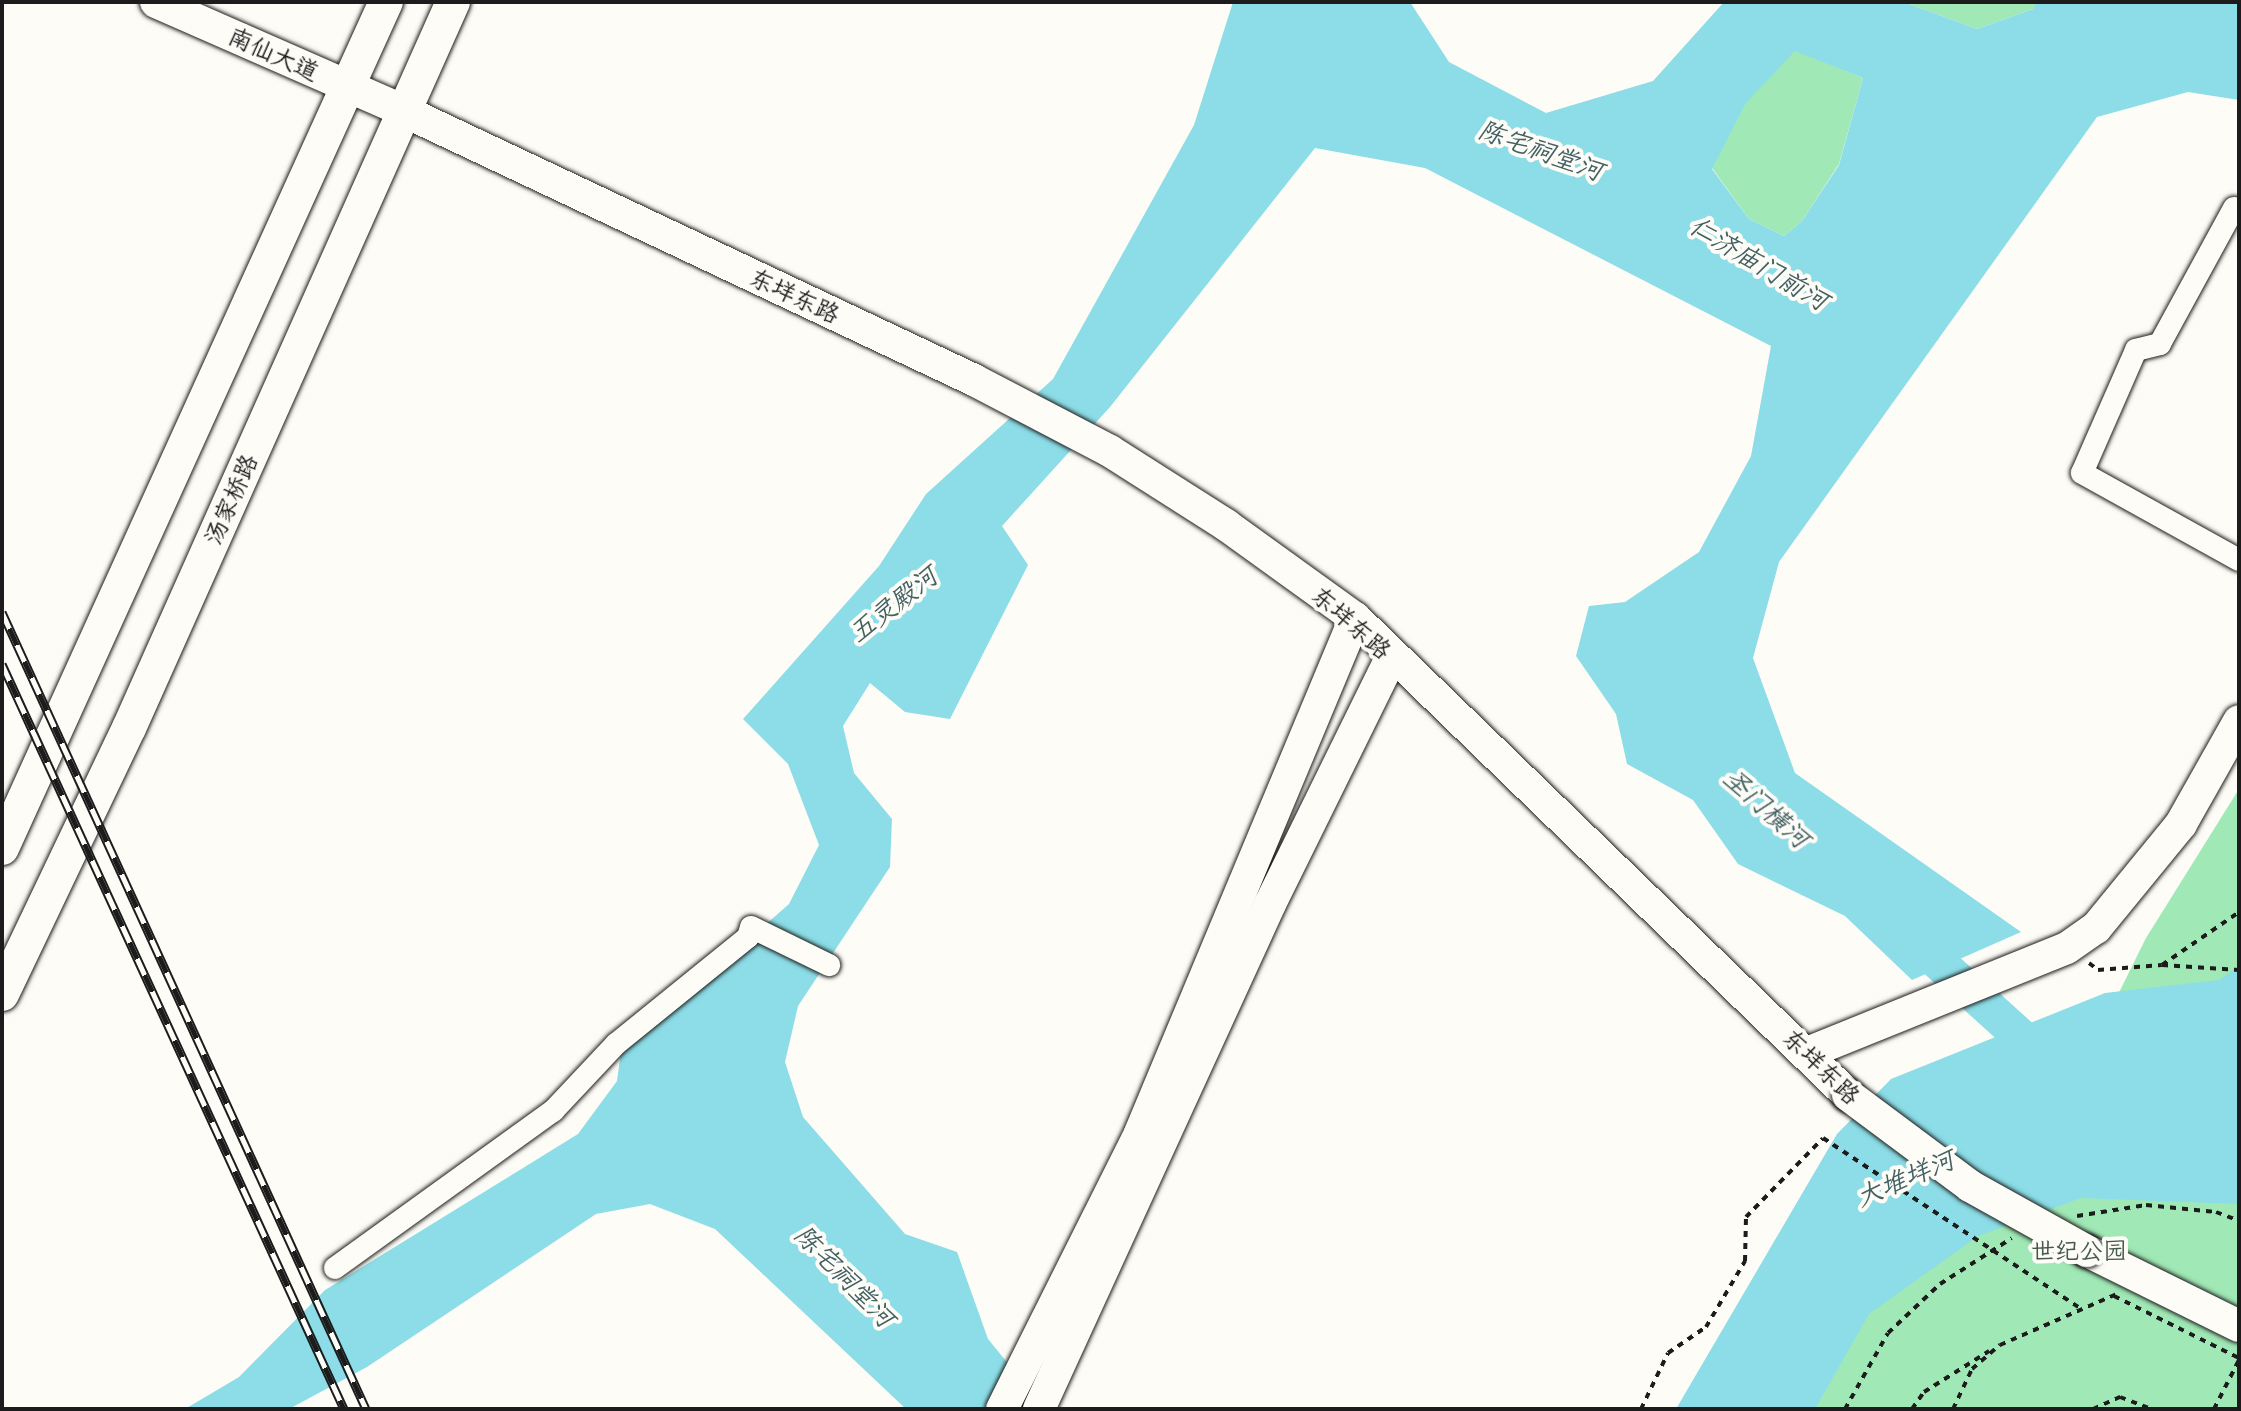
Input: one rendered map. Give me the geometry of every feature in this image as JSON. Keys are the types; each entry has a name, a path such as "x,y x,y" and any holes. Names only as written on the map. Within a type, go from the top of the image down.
{"main road":[{"name":"南仙大道","path":"156,2 348,86"},
{"path":"2,848 386,2"},
{"name":"汤家桥路","path":"2,994 129,728 453,2"},
{"name":"东垟东路","path":"348,86 974,380 1110,451 1355,618 1848,1095 1970,1186 2087,1251 2239,1326"},
{"path":"1002,1409 1140,1133 1355,618"},
{"path":"1046,1395 1270,904 1392,656"},
{"path":"1807,1053 2067,948 2096,928 2181,824 2239,721"}],"street":[{"path":"2234,208 2160,344 2136,350 2082,473 2239,560"},
{"path":"335,1268 553,1111 616,1044 748,937 751,927 829,965"}],"path":[{"path":"2162,965 2239,912"},
{"path":"2067,948 2098,970 2162,965 2239,970"},
{"path":"1641,1409 1668,1353 1706,1327 1745,1261 1746,1217 1823,1138 2081,1309"},
{"path":"2073,1218 2146,1205 2239,1221"},
{"path":"1845,1409 1888,1333 1991,1249 2015,1237"},
{"path":"1912,1409 1924,1392 2000,1345 2114,1296 2140,1276"},
{"path":"2114,1296 2239,1359 2214,1409"},
{"path":"1953,1409 1972,1369 2000,1345"},
{"path":"2093,1409 2120,1397 2152,1409"}],"green space":[{"path":"1904,2 2036,2 2033,9 1977,29"},
{"path":"1795,50 1863,78 1839,164 1802,221 1784,236 1749,219 1712,168 1746,102"},
{"name":"世纪公园","path":"2239,789 2239,1409 1718,1409 2096,1039 2146,938"}],"water":[{"path":"1233,2 1410,2 1449,62 1546,113 1653,81 1724,2 1904,2 1977,29 2033,9 2036,2 2239,2 2239,100 2188,92 2097,117 1779,562 1753,658 1795,773 2021,932 1912,980 1845,916 1738,864 1693,800 1627,764 1616,714 1576,656 1589,606 1625,602 1699,552 1751,456 1771,346 1425,168 1315,148 1110,407 1002,526 1028,565 950,719 905,712 870,683 843,726 854,773 892,819 890,867 798,1006 785,1062 803,1117 905,1234 957,1252 988,1339 1045,1409 906,1409 715,1229 650,1204 596,1214 367,1367 289,1409 185,1409 239,1377 325,1290 578,1134 617,1081 621,1051 789,904 819,845 788,764 743,719 879,566 926,494 1053,379 1194,125","holes":["1795,51 1863,78 1839,165 1802,221 1784,236 1749,219 1712,169 1746,103"]},
{"name":"大堆垟河","path":"2239,966 2239,1204 2081,1198 1978,1236 1869,1314 1815,1409 1676,1409 1837,1134 1891,1079 2105,993 2219,980"}],"waterway":[{"name":"圣门横河","path":"1906,933 2049,1062"}],"railway":[{"path":"2,612 366,1409"},
{"path":"2,664 344,1409"}],"water label":[{"name":"陈宅祠堂河","path":"1541,150"},
{"name":"仁济庙门前河","path":"1759,263"},
{"name":"五灵殿河","path":"893,604"},
{"name":"陈宅祠堂河","path":"845,1276"}]}
